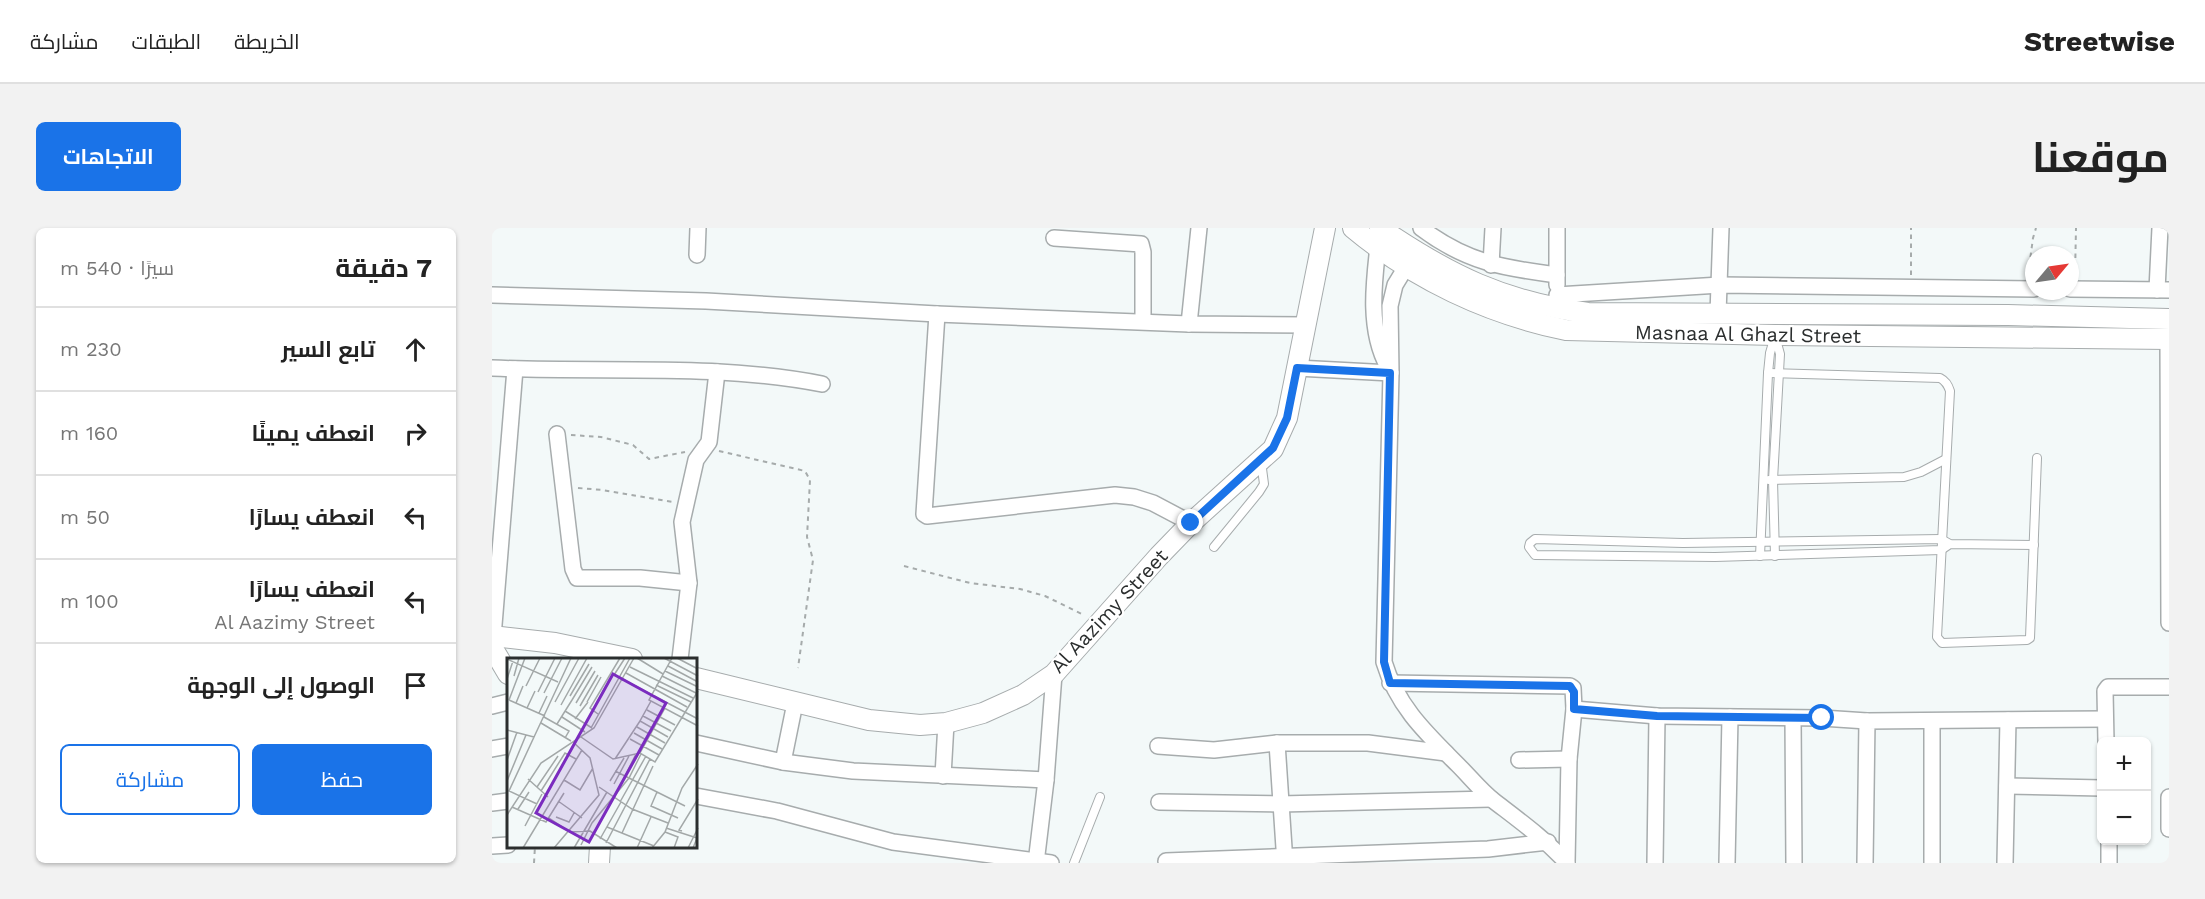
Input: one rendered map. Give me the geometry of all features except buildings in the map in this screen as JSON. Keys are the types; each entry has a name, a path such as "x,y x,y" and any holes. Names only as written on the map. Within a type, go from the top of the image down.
{"street":[{"path":"697,255 698,228"},
{"path":"1189,324 1199,228"},
{"name":"Al Aazimy Street","path":"698,679 795,703 895,724 946,723 983,713 1023,695 1054,674 1191,523 1273,448 1287,418 1326,228"},
{"name":"Masnaa Al Ghazl Street","path":"1353,228 1379,234 1443,287 1508,315 1566,330 1775,335 2168,339"},
{"path":"1421,228 1467,255 1491,265 1557,275"},
{"path":"1491,265 1493,228"},
{"path":"1557,228 1558,302 1720,285 2025,289"},
{"path":"1718,314 1721,228"},
{"path":"2079,289 2163,290 2164,246 2160,228"},
{"path":"1379,234 1374,329 1390,373"},
{"path":"1054,238 1141,244 1143,321"},
{"path":"1390,683 1570,686 1574,692 1574,709 1569,759 1567,863 1548,842 1491,799 1411,715 1390,683 1384,662 1390,306 1395,285 1411,260"},
{"name":"Masnaa Al Ghazl Street","path":"1411,260 1523,301 1558,302 1588,313 2008,315 2169,319"},
{"path":"492,295 717,301 937,315 1189,324 1306,325"},
{"path":"937,315 924,514 927,516 1115,495 1134,497 1153,503 1191,523"},
{"path":"1775,315 1775,335"},
{"path":"2008,315 2008,337"},
{"path":"2168,339 2169,623"},
{"path":"492,368 717,372 822,384"},
{"path":"1297,368 1390,373"},
{"path":"507,672 492,640 514,369"},
{"path":"680,658 689,583 682,522 696,460 710,439 717,372"},
{"path":"557,434 573,569 577,578 640,578 689,583"},
{"path":"492,640 555,644 627,658"},
{"path":"698,796 777,811 893,842 1041,862 1054,674"},
{"path":"2106,737 2105,691 2108,687 2112,685 2169,687"},
{"path":"492,706 507,702"},
{"path":"783,762 795,703"},
{"path":"1574,709 1657,716 1868,721 2105,719"},
{"path":"1655,863 1657,716"},
{"path":"1727,863 1730,717"},
{"path":"1793,718 1794,863"},
{"path":"2005,863 2008,720"},
{"path":"1865,863 1868,721"},
{"path":"1932,721 1932,863"},
{"path":"943,776 946,723"},
{"path":"698,743 783,762 864,772 1046,780"},
{"path":"1158,746 1214,750 1277,743 1368,743 1446,753"},
{"path":"1277,743 1285,860"},
{"path":"492,748 507,746"},
{"path":"1519,760 1569,759"},
{"path":"2007,786 2097,788"},
{"path":"2169,797 2169,829"},
{"path":"1159,802 1280,804 1491,799"},
{"path":"492,803 507,801"},
{"path":"1166,861 1285,860 1488,849 1548,842"},
{"path":"492,846 507,845"},
{"path":"2109,845 2109,863"},
{"path":"598,863 600,848"}],"lane":[{"path":"1761,556 1762,480 1768,373 1775,335"},
{"path":"1774,556 1773,480 1780,354 1775,335"},
{"path":"1768,373 1940,378 1945,380 1950,391 1937,637 1942,643 2027,640 2031,635 2037,458"},
{"path":"1762,480 1904,477 1921,472 1946,459"},
{"path":"1214,547 1264,484 1261,461"},
{"path":"1950,544 1941,550 1774,556 1634,557 1535,555 1529,547 1535,539 1683,543 1941,539 1950,544 2034,545"},
{"path":"1074,863 1100,797"}],"path":[{"path":"1911,228 1912,286"},
{"path":"2033,246 2036,228"},
{"path":"2075,246 2076,228"},
{"path":"557,434 601,437 633,445 649,459 706,447 805,471 810,480 807,537 813,560 798,668"},
{"path":"563,487 602,490 686,504"},
{"path":"904,566 970,583 1020,589 1045,596 1100,623"},
{"path":"534,863 535,848"}],"route":[{"path":"1191,523 1273,448 1287,418 1297,368 1390,373 1384,662 1390,683 1570,686 1574,692 1574,709 1657,716 1822,718"}]}
